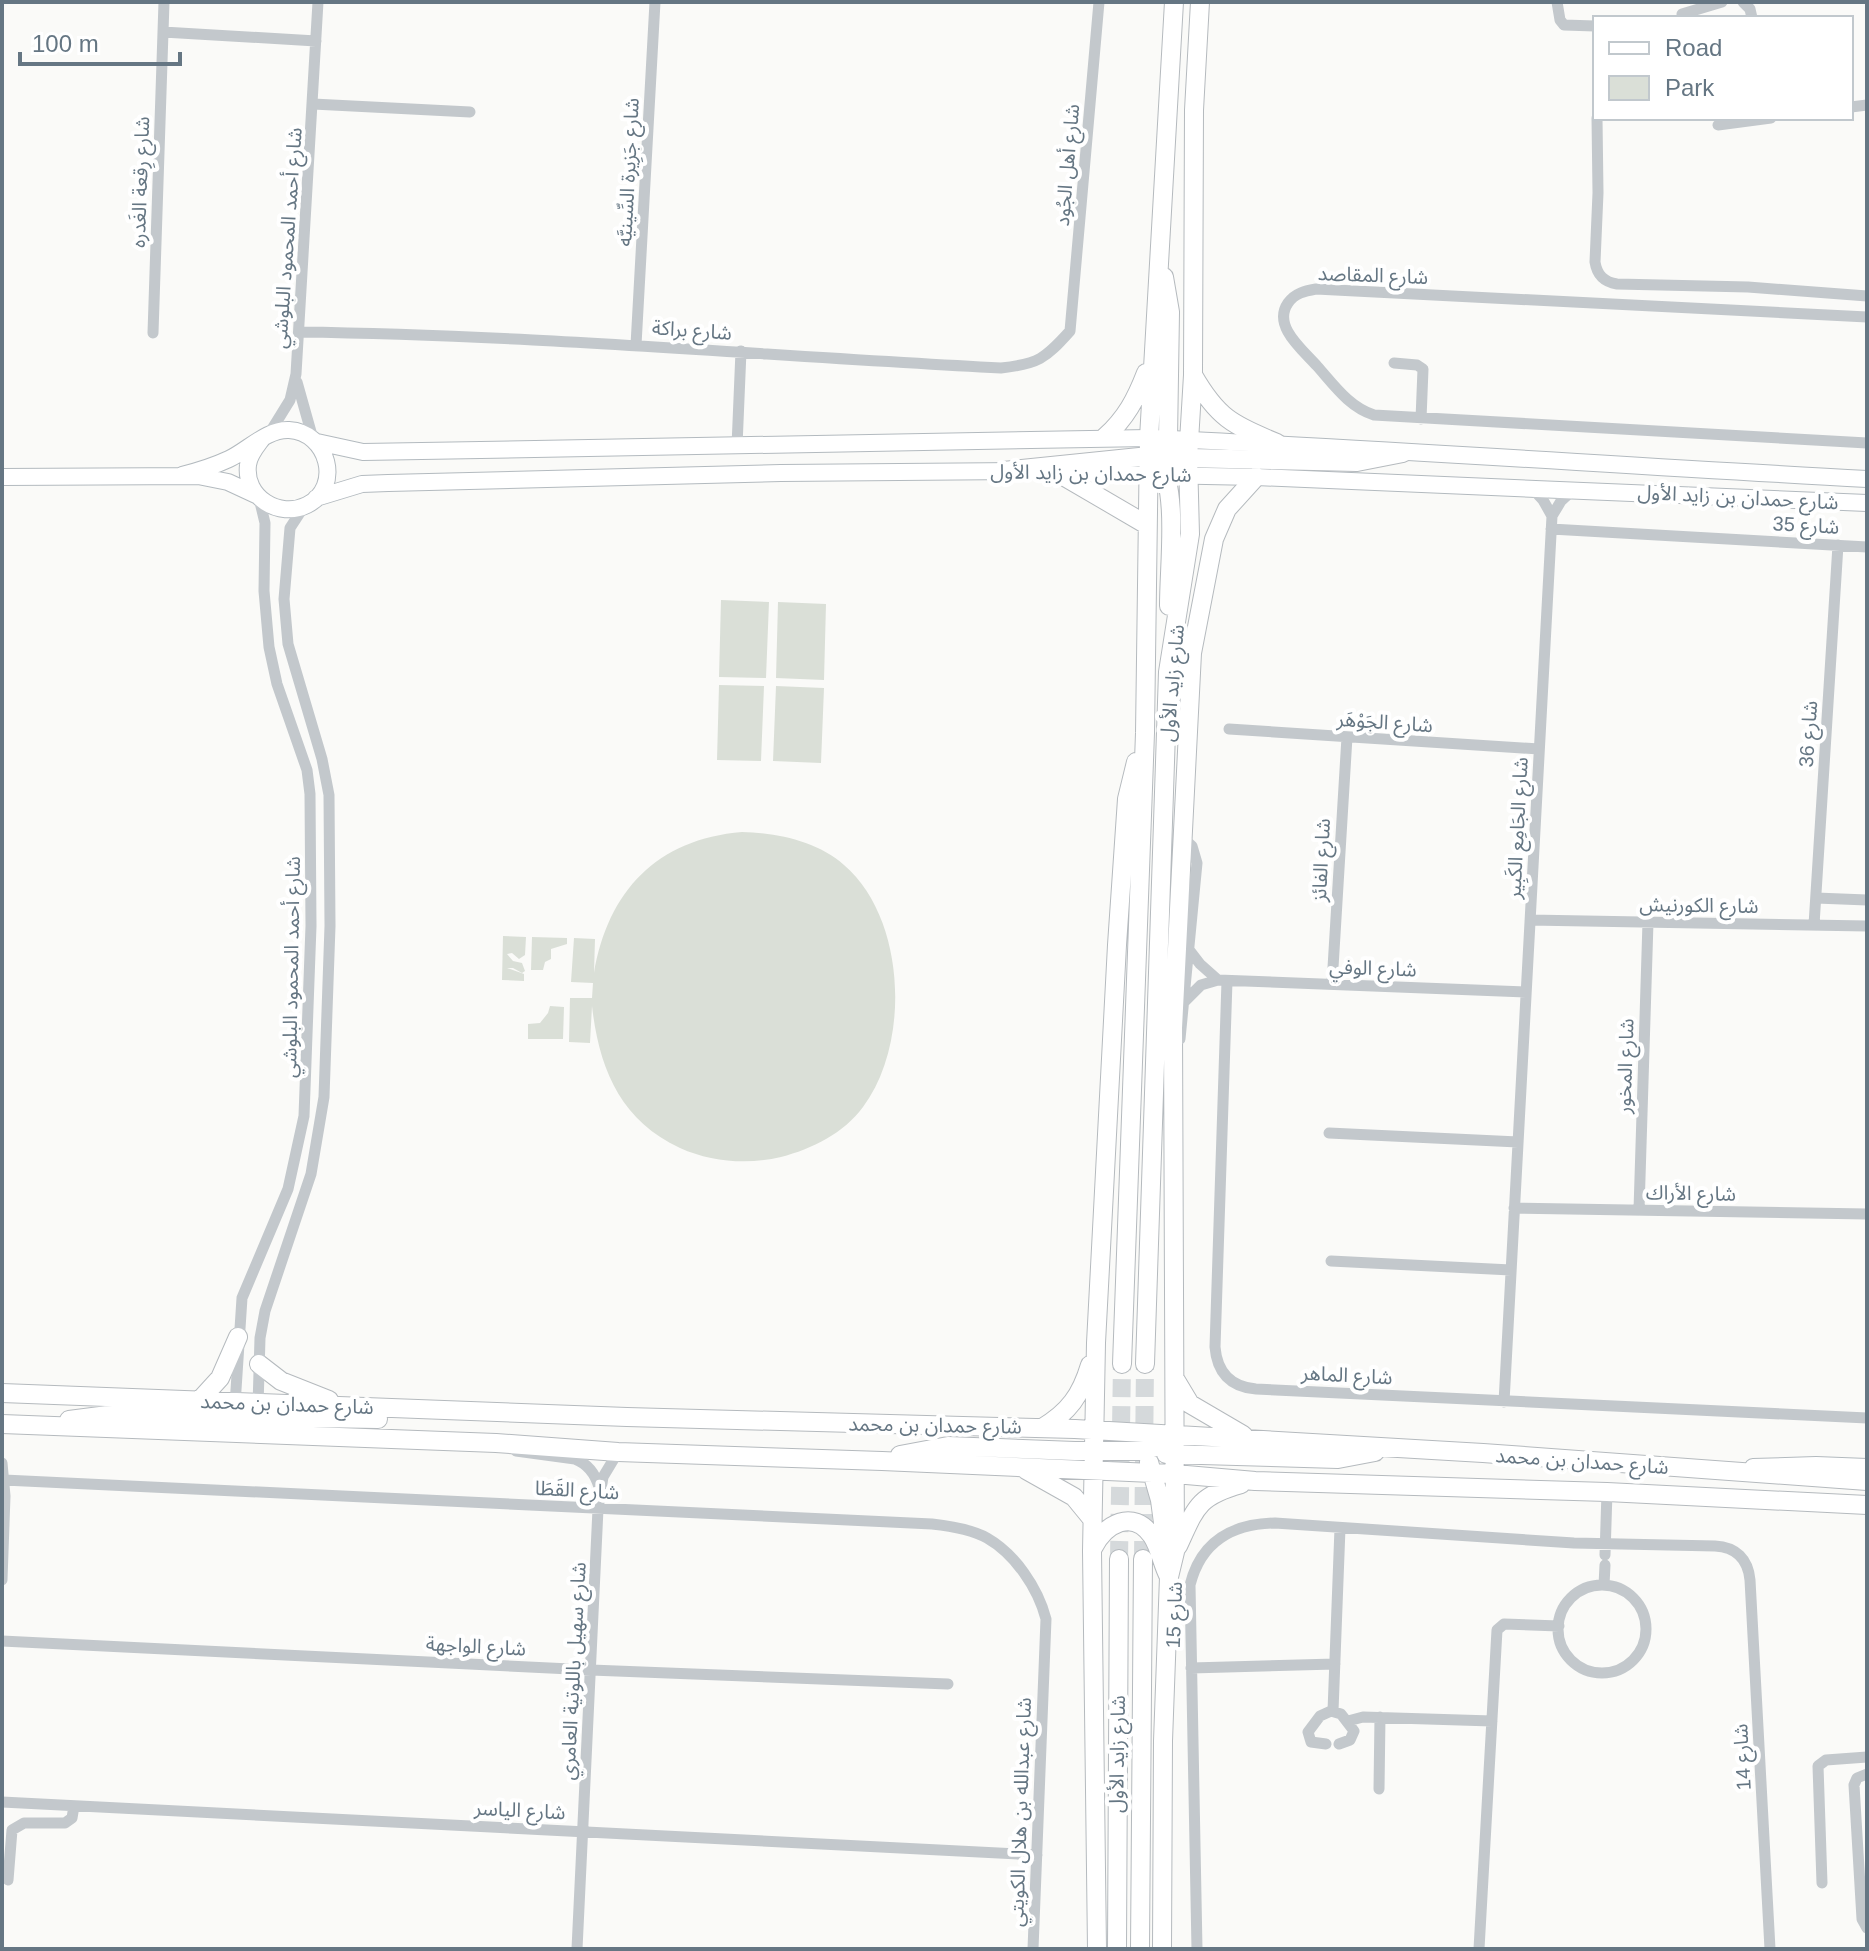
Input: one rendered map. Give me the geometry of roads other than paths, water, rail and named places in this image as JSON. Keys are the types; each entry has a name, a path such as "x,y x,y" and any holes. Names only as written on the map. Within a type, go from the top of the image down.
{"main road":[{"name":"شارع زايد الأول","path":"1145,1364 1168,672 1190,534 1168,457 1152,359 1174,2"},
{"name":"شارع زايد الأول","path":"1122,1364 1145,733 1147,525 1193,375 1194,110 1200,2"},
{"path":"1159,251 1170,312 1168,672"},
{"path":"1105,437 1133,405 1152,359"},
{"path":"1193,375 1216,411 1248,432 1277,443"},
{"path":"2,477 182,475 213,478 285,510 310,502 328,476 324,452 315,440 292,430 266,437 224,461 182,475"},
{"path":"257,496 249,481 248,466 253,451 266,437"},
{"name":"شارع حمدان بن زايد الأول","path":"315,440 363,452 1105,437 1168,457 1256,477 1867,503"},
{"name":"شارع حمدان بن زايد الأول","path":"310,502 362,484 1003,471 1058,473 1277,443 1867,479"},
{"path":"1003,471 1168,457 1341,462 1372,460 1403,453"},
{"path":"1058,473 1147,525"},
{"path":"1192,653 1214,539 1227,509 1256,477"},
{"path":"1175,1552 1172,1238 1175,976 1192,653 1190,534"},
{"path":"1097,1949 1092,1551 1096,1343 1106,1122 1127,799 1145,733"},
{"path":"199,1401 220,1378 238,1337"},
{"path":"1040,1428 1059,1417 1073,1403 1085,1380 1096,1343"},
{"path":"259,1364 293,1387 346,1406"},
{"path":"1175,1378 1190,1404 1252,1440"},
{"name":"شارع حمدان بن محمد","path":"2,1393 199,1401 235,1418 258,1418 346,1406 1040,1428 1095,1431 1175,1445 1252,1440 1714,1470 1865,1468"},
{"path":"258,1418 402,1419 417,1417 430,1409"},
{"name":"شارع حمدان بن محمد","path":"2,1424 51,1426 258,1418 496,1443 618,1452 1019,1467 1094,1461 1153,1473 1255,1481 1607,1492 1867,1505"},
{"path":"1095,1431 1123,1438 1144,1453 1153,1473 1163,1513 1169,1577 1163,1741 1162,1949"},
{"path":"882,1461 948,1446 1094,1461 1175,1445 1338,1459 1365,1456 1385,1447"},
{"path":"1019,1467 1074,1497 1092,1519"},
{"path":"1169,1577 1175,1552 1195,1512 1207,1496 1255,1481"},
{"path":"1092,1551 1100,1535 1111,1525 1136,1523 1150,1532 1169,1577"},
{"name":"شارع زايد الأول","path":"1117,1949 1119,1559"},
{"name":"شارع زايد الأول","path":"1140,1949 1143,1559"}],"street":[{"name":"شارع رِقعة الغَدره","path":"153,333 164,2"},
{"name":"شارع أحمد المحمود البلوشي","path":"266,437 290,400 296,374 318,2"},
{"name":"شارع جَزِيرة السِّينيَّه","path":"636,345 655,2"},
{"name":"شارع أهل الجُود","path":"1070,331 1099,2"},
{"path":"1557,2 1564,25 1593,26"},
{"path":"1681,11 1722,2"},
{"path":"163,32 316,41"},
{"name":"شارع أحمد المحمود البلوشي","path":"313,104 470,112"},
{"path":"1597,120 1595,262 1597,271 1607,281 1617,284 1748,287 1867,296"},
{"path":"1718,125 1756,120"},
{"name":"شارع المقاصد","path":"1867,317 1316,289 1297,294 1290,300 1284,319 1291,337 1349,401 1374,415 1867,443"},
{"name":"شارع براكة","path":"299,332 636,345 1001,368 1029,365 1050,354 1070,331"},
{"path":"737,446 741,351"},
{"path":"1394,363 1417,365 1423,369 1421,419"},
{"name":"شارع أحمد المحمود البلوشي","path":"296,374 302,407 315,440"},
{"path":"1531,487 1552,516 1561,501 1574,489"},
{"name":"شارع أحمد المحمود البلوشي","path":"235,1418 238,1337 245,1286 288,1189 304,1116 311,926 310,794 305,762 280,693 269,647 264,591 265,523 257,496"},
{"name":"شارع أحمد المحمود البلوشي","path":"258,1418 259,1364 267,1303 311,1174 324,1097 330,926 329,795 322,759 288,644 284,599 290,528 310,502"},
{"name":"شارع الجَامِع الكَبِير","path":"1504,1402 1552,516"},
{"name":"شارع 35","path":"1551,529 1867,547"},
{"name":"شارع 36","path":"1814,925 1838,545"},
{"name":"شارع الجَوْهَر","path":"1229,729 1539,749"},
{"name":"شارع الفائز","path":"1332,984 1347,737"},
{"path":"1174,1079 1185,1001 1197,863 1192,846 1182,836"},
{"path":"1816,898 1867,900"},
{"name":"شارع الكورنيش","path":"1530,920 1867,926"},
{"name":"شارع المخور","path":"1639,1210 1648,922"},
{"path":"1190,951 1200,964 1223,981"},
{"path":"1185,1001 1201,985 1223,981"},
{"name":"شارع الوفي","path":"1223,981 1526,992"},
{"name":"شارع الماهر","path":"1223,981 1215,1347 1222,1372 1236,1385 1245,1388 1504,1402 1867,1418"},
{"path":"1329,1133 1518,1142"},
{"name":"شارع الأراك","path":"1514,1208 1867,1214"},
{"path":"1331,1261 1511,1270"},
{"path":"496,1443 524,1453 583,1462 595,1475 600,1491"},
{"name":"شارع سهيل باللوتية العامري","path":"577,1949 598,1509 605,1470 618,1452"},
{"path":"2,1463 2,1580"},
{"name":"شارع القَطَا","path":"4,1480 932,1524 975,1533 988,1539 1004,1552 1034,1588 1046,1619 1043,1677"},
{"path":"1604,1585 1607,1492"},
{"name":"شارع 15","path":"1197,1949 1190,1585 1200,1560 1218,1539 1249,1525 1275,1523 1605,1554 1724,1546 1741,1555 1746,1563"},
{"path":"1333,1711 1340,1528"},
{"name":"شارع 14","path":"1746,1563 1750,1580 1770,1949"},
{"path":"1604,1585 1628,1594 1644,1614 1645,1639 1632,1661 1609,1672 1583,1668 1565,1651 1559,1626 1563,1610 1573,1597 1588,1588 1604,1585"},
{"path":"1479,1949 1497,1628 1504,1624 1559,1626"},
{"name":"شارع الواجهة","path":"2,1641 948,1684"},
{"path":"1191,1668 1335,1664"},
{"name":"شارع عبدالله بن هلال الكويتي","path":"1033,1949 1043,1677"},
{"path":"1326,1744 1311,1742 1308,1732 1323,1714 1333,1711 1341,1714 1353,1728 1352,1737 1339,1744"},
{"path":"1348,1721 1358,1717 1380,1717 1492,1721"},
{"path":"1379,1789 1380,1717"},
{"path":"1822,1883 1817,1769 1826,1760 1867,1757"},
{"path":"1867,1774 1857,1778 1854,1785 1862,1822 1862,1919 1867,1928"},
{"name":"شارع الياسر","path":"2,1802 1037,1855"},
{"path":"8,1880 12,1830 24,1823 65,1823 72,1818 74,1806"}],"tunnel":[{"path":"1119,1559 1122,1364"},
{"path":"1143,1559 1145,1364"}]}
